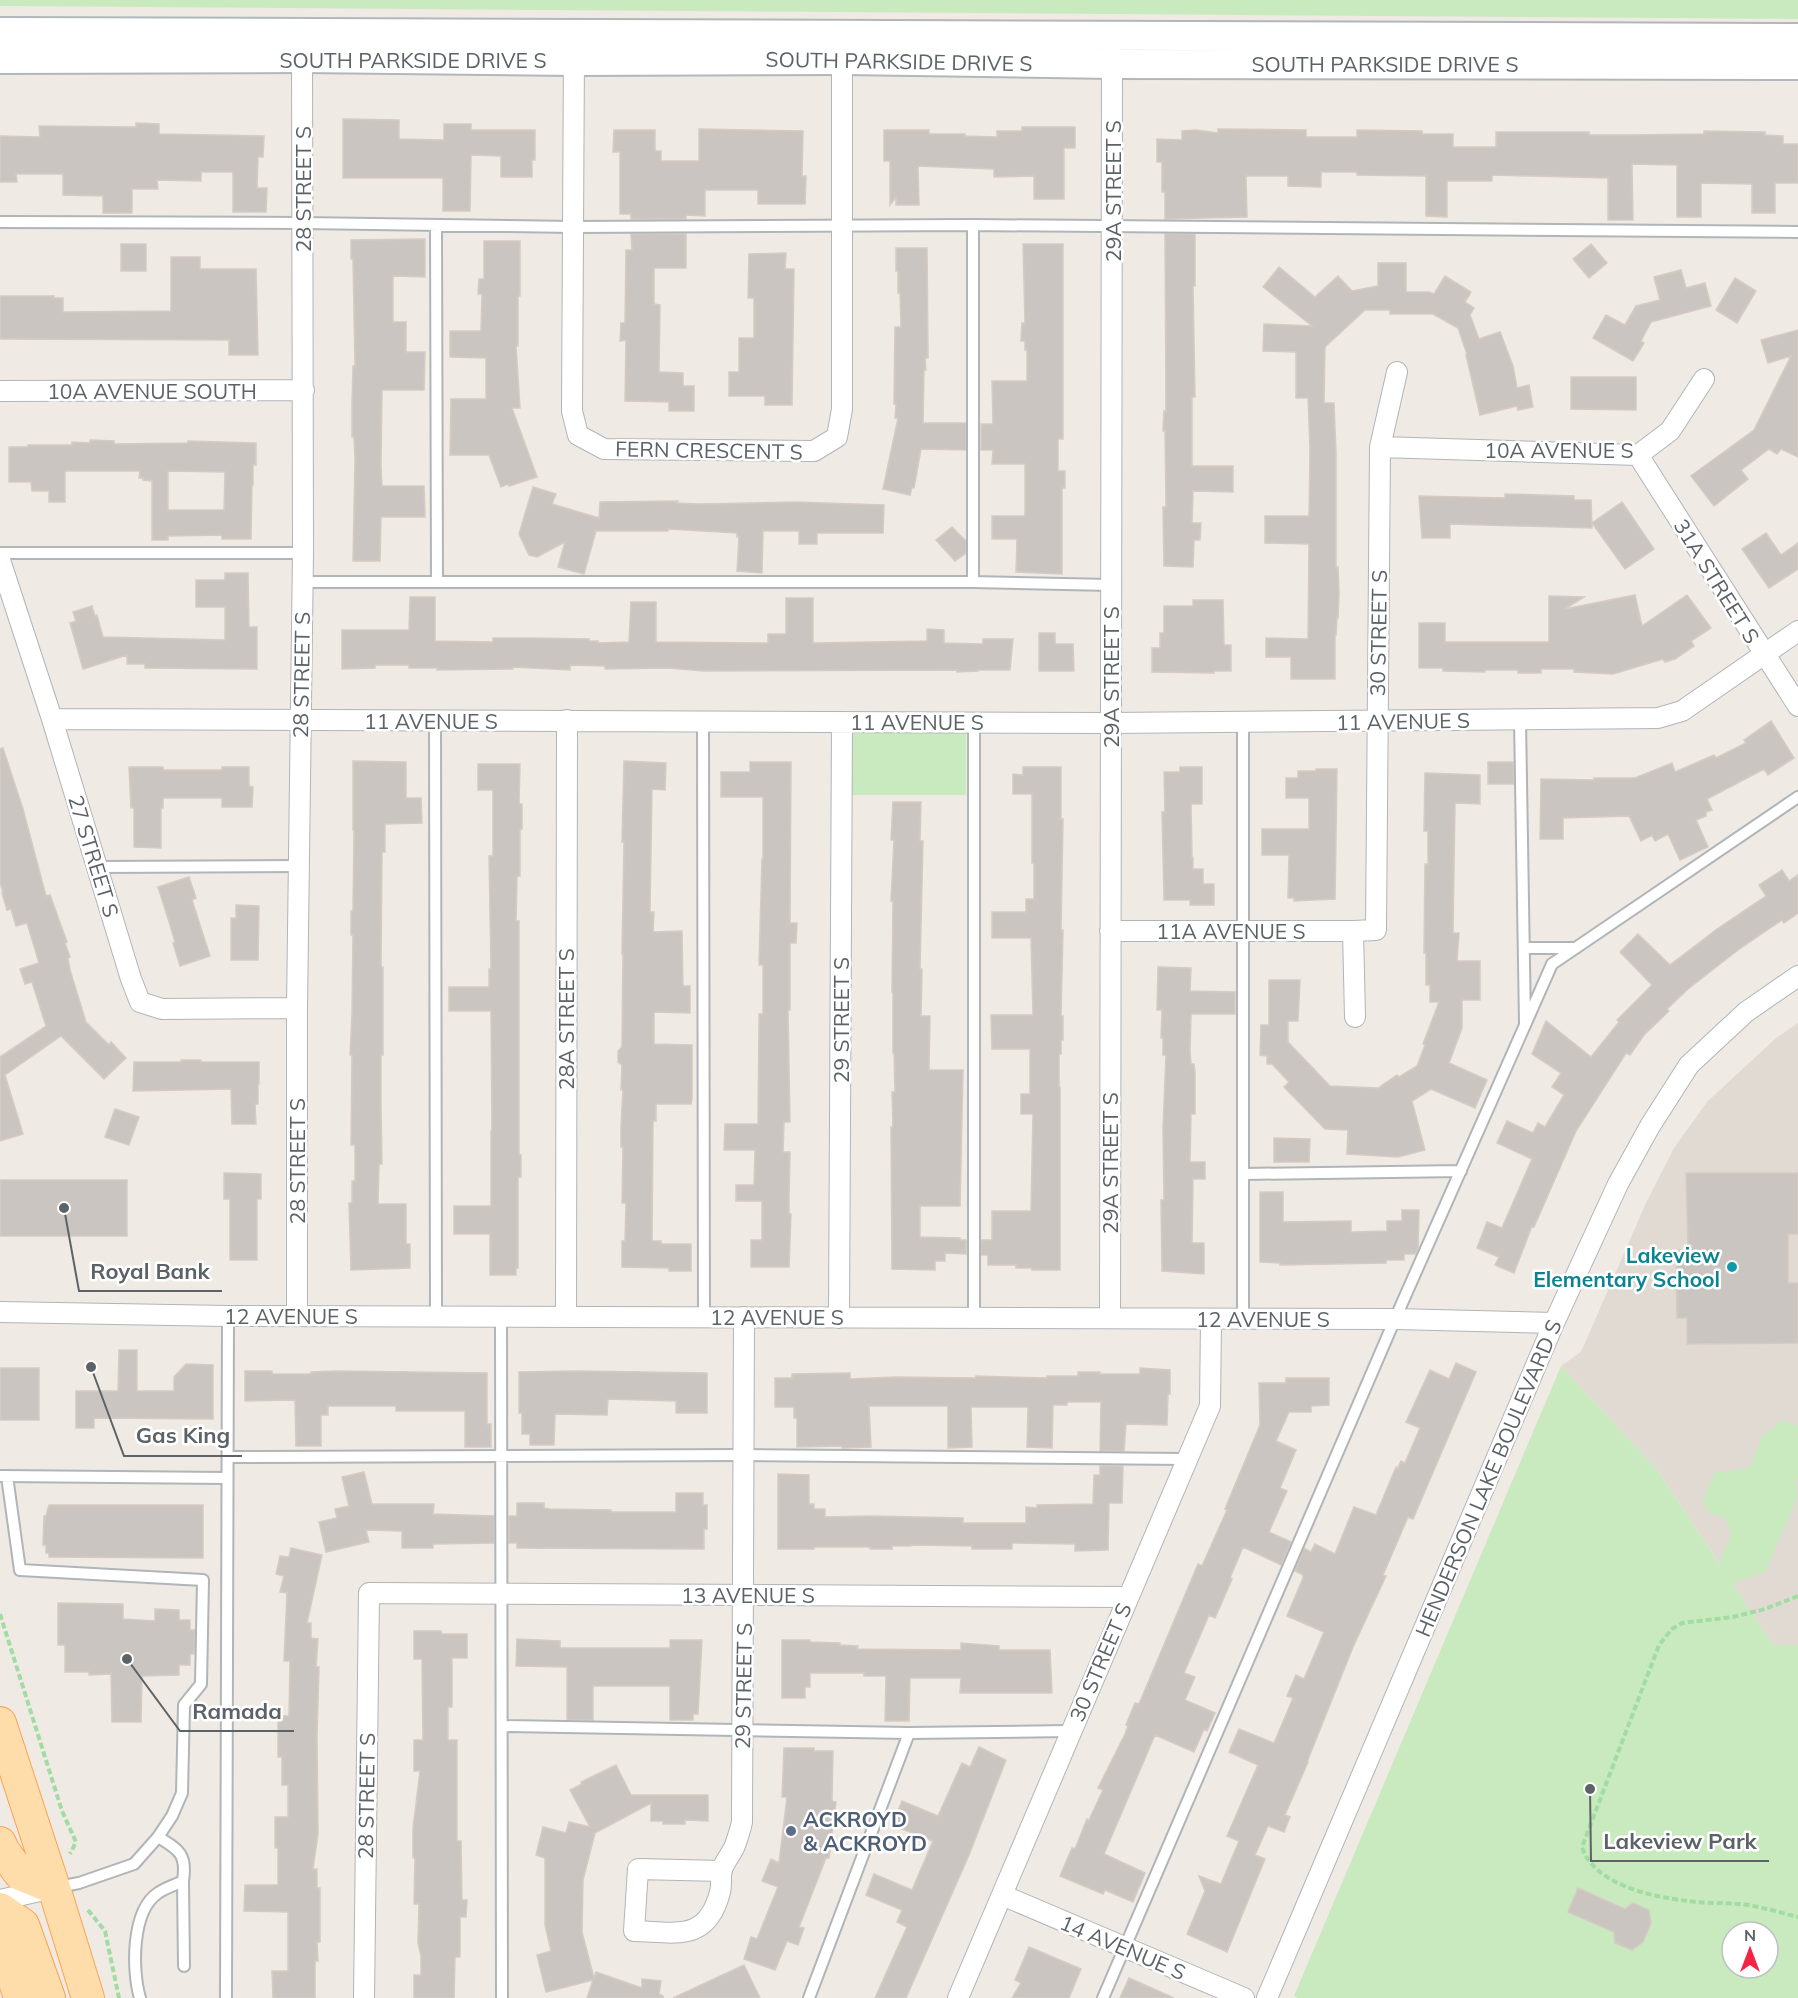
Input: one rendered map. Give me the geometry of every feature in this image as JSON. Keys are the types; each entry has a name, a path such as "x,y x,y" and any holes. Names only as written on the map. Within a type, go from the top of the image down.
{"main road":[{"name":"SOUTH PARKSIDE DRIVE S","path":"0,32 302,46 574,48 842,47 1112,36 1798,38"},
{"name":"SOUTH PARKSIDE DRIVE S","path":"0,59 302,46"},
{"name":"SOUTH PARKSIDE DRIVE S","path":"842,47 1112,64 1798,65"},
{"path":"0,1723 88,1998"},
{"path":"0,1842 20,1874 54,1888"},
{"path":"0,1909 23,1925 49,1998"},
{"path":"0,1933 20,1998"}],"street":[{"name":"29A STREET S","path":"1110,1318 1112,36"},
{"name":"28 STREET S","path":"297,1316 297,1008 304,390 302,46"},
{"name":"FERN CRESCENT S","path":"574,48 572,411 578,435 604,448 813,451 837,437 842,409 842,47"},
{"name":"30 STREET S","path":"1353,931 1376,930 1380,447 1397,372"},
{"name":"10A AVENUE S","path":"1380,447 1638,455 1670,431 1704,379"},
{"name":"10A AVENUE SOUTH","path":"0,391 304,390"},
{"name":"31A STREET S","path":"1638,455 1798,706"},
{"name":"27 STREET S","path":"0,560 140,1002 162,1009 297,1008"},
{"name":"11 AVENUE S","path":"52,719 1244,723 1658,718 1682,711 1798,631"},
{"name":"28A STREET S","path":"566,1317 567,720"},
{"name":"29 STREET S","path":"839,1318 842,722"},
{"name":"11A AVENUE S","path":"1110,931 1353,931"},
{"path":"1353,931 1355,1017"},
{"name":"HENDERSON LAKE BOULEVARD S","path":"1267,1998 1554,1323 1618,1184 1650,1126 1689,1065 1746,1012 1798,976"},
{"name":"12 AVENUE S","path":"0,1312 228,1316 1395,1319 1554,1323"},
{"name":"29 STREET S","path":"722,1871 638,1869 634,1931 685,1932 695,1930 705,1922 716,1904 722,1871 733,1849 742,1821 744,1317"},
{"name":"30 STREET S","path":"958,1998 1210,1406 1211,1319"},
{"name":"28 STREET S","path":"364,1998 369,1593"},
{"name":"13 AVENUE S","path":"369,1593 1127,1597"},
{"path":"0,1900 54,1888"},
{"name":"14 AVENUE S","path":"1002,1895 1244,1998"}],"lane":[{"path":"0,222 573,227 973,225 1798,232"},
{"path":"973,225 973,582"},
{"path":"435,226 437,582"},
{"path":"0,553 303,553"},
{"path":"303,582 973,582 1111,585"},
{"path":"435,720 436,1317"},
{"path":"1520,720 1525,1026"},
{"path":"703,721 704,1317"},
{"path":"974,723 974,1318"},
{"path":"1244,723 1242,932 1244,1319"},
{"path":"1103,1998 1395,1319 1552,964 1798,797"},
{"path":"97,867 299,866"},
{"path":"1524,948 1576,948"},
{"path":"1243,1174 1461,1172"},
{"path":"226,1998 228,1316"},
{"path":"501,1317 502,1998"},
{"path":"228,1457 744,1455 1187,1459"},
{"path":"54,1888 79,1883 134,1864 158,1838 172,1816 182,1793 184,1704 201,1684 203,1580 20,1570 4,1476 227,1478"},
{"path":"501,1726 909,1733 1071,1731"},
{"path":"809,1998 909,1733"},
{"path":"158,1838 174,1846 183,1856 185,1869 183,1881 184,1966"},
{"path":"140,1998 134,1958 140,1917 156,1894 183,1881"}],"path":[{"path":"1798,1596 1765,1609 1732,1617 1682,1623 1665,1636 1659,1645 1582,1847 1585,1856 1596,1870 1608,1879 1641,1891 1687,1901 1748,1905 1798,1917"},
{"path":"0,1614 62,1811 76,1842 70,1855"},
{"path":"88,1910 105,1931 120,1998"}],"shaded area":[{"path":"1798,1023 1798,1645 1773,1645 1658,1471 1561,1366 1581,1352 1646,1203 1674,1148 1707,1102 1776,1038"}],"green space":[{"path":"0,0 1798,0 1798,19 0,6"},
{"path":"842,722 966,723 966,795 842,795"},
{"path":"1561,1366 1658,1471 1720,1565 1731,1534 1725,1518 1708,1513 1703,1500 1715,1472 1749,1468 1763,1435 1784,1420 1798,1426 1797,1498 1765,1572 1732,1583 1773,1645 1798,1645 1798,1998 1298,1998 1294,1996"}],"building":[{"path":"343,119 399,120 399,139 444,140 444,124 471,124 471,130 535,130 535,160 532,160 532,177 501,177 501,156 471,155 470,211 443,211 443,178 343,178"},
{"path":"136,123 159,124 159,134 264,136 263,157 258,157 257,188 267,188 266,212 233,212 233,172 201,172 201,181 157,180 158,189 132,189 132,213 103,213 103,196 63,195 63,174 16,174 17,182 0,182 0,136 40,137 39,126 136,127"},
{"path":"1022,127 1075,127 1075,148 1064,148 1064,199 1034,199 1034,176 994,177 994,169 918,166 919,205 896,205 896,197 890,205 890,161 884,161 884,130 929,130 929,134 997,137 997,131 1022,131"},
{"path":"699,129 803,131 802,176 806,176 805,204 758,204 758,190 705,190 705,216 686,215 686,219 631,219 631,214 620,214 620,152 613,152 614,130 655,130 655,151 661,151 661,161 699,161"},
{"path":"1218,129 1306,130 1306,137 1357,137 1357,130 1422,131 1422,134 1453,134 1453,147 1496,147 1496,132 1589,132 1589,135 1629,135 1704,134 1704,131 1765,132 1765,135 1783,136 1783,144 1798,144 1798,183 1775,183 1775,213 1752,213 1752,184 1701,183 1701,217 1677,217 1677,165 1632,164 1633,220 1608,220 1608,178 1492,175 1492,181 1447,181 1447,217 1426,216 1426,176 1321,172 1321,187 1288,186 1288,176 1246,176 1247,217 1165,219 1162,162 1157,162 1157,139 1182,140 1182,131 1218,133"},
{"path":"631,234 686,234 686,268 654,268 654,304 660,305 659,372 683,373 683,386 694,386 694,411 669,411 669,402 625,401 626,340 620,341 621,323 625,323 626,250 632,250"},
{"path":"1165,234 1195,234 1195,286 1193,286 1195,397 1192,397 1192,466 1233,466 1233,492 1193,491 1192,523 1201,523 1200,540 1194,540 1193,567 1164,566 1163,507 1166,507 1165,431 1163,431 1164,411 1166,411"},
{"path":"425,239 425,277 393,276 393,322 406,322 406,352 425,352 424,390 382,390 381,465 382,486 424,486 425,517 381,517 380,561 353,561 355,459 352,405 353,366 355,366 351,240"},
{"path":"484,241 520,241 520,296 518,296 518,346 516,346 520,408 512,408 537,477 501,487 489,455 450,455 451,399 486,399 486,358 450,357 450,331 481,331 482,294 478,294 479,279 484,279"},
{"path":"121,244 146,244 146,271 121,271"},
{"path":"1023,244 1063,244 1063,439 1058,439 1058,471 1065,471 1065,488 1062,488 1062,574 1016,572 1017,539 992,539 992,516 1025,516 1025,464 992,464 993,450 981,450 981,424 993,424 992,381 1027,381 1027,350 1025,350 1025,341 1021,341 1022,323 1025,323"},
{"path":"1591,244 1607,263 1589,278 1573,259"},
{"path":"896,248 927,248 928,358 925,358 926,370 924,370 923,423 966,423 966,450 921,449 914,488 912,487 910,495 883,489 898,418 895,418 896,404 894,404 895,327 901,327"},
{"path":"786,253 785,269 794,269 792,405 765,405 765,396 729,396 729,372 739,372 739,338 754,338 754,298 748,298 749,254"},
{"path":"171,257 200,257 200,269 256,269 258,355 229,355 229,340 0,339 0,296 63,298 63,312 171,311"},
{"path":"1378,263 1406,263 1406,292 1434,294 1445,276 1471,292 1465,302 1474,308 1470,315 1479,339 1500,332 1513,366 1517,388 1529,385 1533,407 1518,410 1517,406 1480,415 1467,354 1458,328 1433,314 1390,314 1390,310 1365,310 1325,347 1324,403 1334,403 1336,454 1336,567 1338,567 1339,593 1335,635 1335,679 1291,679 1291,657 1266,657 1266,638 1308,639 1309,544 1265,543 1265,516 1309,516 1308,398 1296,398 1296,352 1263,351 1264,324 1312,326 1263,287 1279,267 1315,297 1338,276 1352,291 1378,286"},
{"path":"1681,270 1686,288 1705,283 1711,306 1651,322 1641,341 1644,343 1633,361 1593,338 1606,315 1625,325 1636,306 1660,300 1654,277"},
{"path":"1735,278 1756,291 1737,323 1716,310"},
{"path":"1798,330 1798,457 1781,449 1777,454 1769,449 1741,470 1748,479 1714,506 1691,476 1754,430 1791,356 1768,363 1761,340"},
{"path":"1571,377 1636,377 1636,410 1571,409"},
{"path":"90,440 114,441 114,444 188,443 188,441 256,443 256,465 253,465 251,539 222,539 222,535 168,536 168,540 152,540 152,481 139,478 140,471 65,471 65,502 49,502 49,491 32,491 31,482 9,482 9,447 72,445 72,442 90,443","holes":["168,471 225,472 224,510 168,510"]},
{"path":"533,487 556,494 552,504 599,518 600,502 678,501 677,503 700,504 795,502 884,505 883,533 817,533 817,544 799,544 799,531 763,531 762,573 737,571 739,537 737,533 668,529 668,531 596,531 584,574 558,567 565,542 537,557 529,555 519,534"},
{"path":"1505,494 1574,496 1574,500 1591,500 1592,528 1450,524 1450,538 1422,538 1419,496 1505,498"},
{"path":"1622,502 1654,549 1625,569 1592,523"},
{"path":"952,527 966,541 966,553 955,561 936,540"},
{"path":"1766,533 1781,555 1798,543 1798,569 1769,588 1742,549"},
{"path":"225,573 248,573 249,627 257,627 257,669 145,668 145,664 127,664 127,655 83,669 70,623 76,621 73,612 92,606 103,637 225,640 225,607 196,607 196,580 225,580"},
{"path":"1635,595 1642,626 1687,595 1711,628 1691,641 1694,646 1675,659 1665,662 1663,659 1613,674 1574,672 1574,669 1541,669 1541,673 1518,673 1518,670 1485,670 1485,672 1419,668 1419,623 1445,623 1445,642 1549,642 1549,596 1584,597 1565,609"},
{"path":"410,597 435,597 435,641 493,642 493,638 529,638 589,639 589,641 598,641 598,643 629,642 631,602 656,602 656,642 768,643 768,634 786,634 786,598 813,598 813,643 927,641 927,629 944,630 944,643 983,644 983,639 1013,639 1010,670 957,672 957,670 705,671 667,668 605,669 605,666 570,665 570,670 513,667 513,669 437,670 438,668 409,668 409,665 375,665 375,668 342,669 342,630 409,630"},
{"path":"1193,600 1223,600 1224,645 1231,645 1231,671 1152,672 1152,648 1160,648 1160,633 1164,633 1164,606 1193,606"},
{"path":"1039,633 1055,633 1055,644 1073,644 1074,671 1039,671"},
{"path":"1771,721 1794,758 1768,775 1764,769 1707,799 1712,810 1706,812 1706,816 1696,820 1708,847 1680,860 1668,834 1655,841 1652,835 1641,841 1629,816 1563,818 1563,839 1540,839 1541,779 1635,778 1672,763 1675,772 1714,755 1716,758 1746,743 1744,740"},
{"path":"3,748 23,809 46,896 50,895 67,942 65,943 70,957 68,958 70,970 86,1022 109,1045 111,1042 126,1058 104,1079 61,1036 5,1075 23,1134 0,1141 0,1057 46,1026 32,982 25,984 20,969 39,963 27,923 16,926 11,909 7,910 0,882 0,749"},
{"path":"353,761 406,762 406,798 421,798 422,823 385,824 385,852 382,852 382,1164 379,1164 378,1204 406,1204 406,1244 410,1244 410,1268 351,1270 349,1203 352,1203 352,1181 355,1181 355,1145 351,1145 352,1055 350,1055"},
{"path":"624,761 666,763 665,790 652,789 650,912 654,912 653,932 682,931 683,986 690,986 690,1013 654,1012 654,1044 692,1045 692,1099 691,1104 656,1104 656,1121 653,1121 652,1241 661,1241 661,1244 691,1244 691,1271 622,1267 626,1203 622,1203 623,1090 621,1090 622,1065 618,1062 618,1051 622,1047"},
{"path":"750,762 791,762 790,923 797,923 796,943 790,943 790,1010 788,1010 790,1122 784,1122 783,1152 790,1152 789,1267 751,1267 751,1240 762,1240 762,1201 736,1201 736,1185 754,1185 755,1150 724,1150 725,1124 758,1124 759,1014 763,1014 763,965 759,965 763,797 721,797 721,772 750,772"},
{"path":"1488,762 1513,762 1514,784 1488,784"},
{"path":"478,764 520,764 519,804 522,804 522,829 520,829 520,876 517,876 516,921 519,921 519,1155 521,1155 521,1177 518,1177 518,1268 516,1268 516,1275 490,1275 490,1234 454,1234 454,1206 491,1206 491,1011 449,1011 449,987 489,987 489,969 491,969 489,856 493,856 493,790 478,790"},
{"path":"129,767 163,767 163,770 222,770 222,767 249,767 249,786 253,787 252,807 222,807 222,798 163,798 161,848 134,847 134,808 131,808"},
{"path":"1023,767 1061,767 1061,819 1063,819 1061,930 1063,930 1061,1016 1063,1016 1063,1040 1061,1040 1061,1054 1059,1054 1060,1270 1032,1270 1032,1268 1016,1268 1016,1265 988,1265 988,1255 981,1255 981,1240 992,1240 992,1211 1031,1211 1033,1114 1021,1114 1021,1094 1030,1094 1030,1049 992,1049 991,1015 1033,1015 1031,938 992,938 992,912 1026,912 1026,899 1034,899 1032,794 1013,794 1013,774 1023,775"},
{"path":"1180,767 1202,767 1202,804 1191,804 1192,858 1193,869 1203,869 1203,884 1214,884 1214,905 1190,905 1190,900 1164,900 1162,812 1165,812 1164,772 1180,772"},
{"path":"1316,769 1337,769 1335,899 1294,901 1294,898 1288,898 1289,855 1262,855 1262,829 1309,829 1309,798 1286,798 1286,778 1298,778 1298,771 1316,771"},
{"path":"1425,773 1480,775 1480,804 1455,803 1453,933 1459,933 1457,961 1480,961 1480,1000 1462,1000 1462,1028 1449,1063 1487,1080 1475,1108 1431,1089 1412,1101 1425,1150 1398,1157 1347,1154 1348,1130 1325,1129 1284,1087 1289,1082 1272,1064 1267,1064 1267,1056 1260,1055 1261,1025 1269,1025 1269,980 1300,980 1298,1021 1288,1021 1288,1042 1330,1086 1378,1088 1397,1075 1399,1077 1417,1066 1439,1002 1430,1002 1430,985 1426,985 1426,953 1424,953 1425,864 1428,864 1428,831 1424,831"},
{"path":"893,802 921,802 920,841 923,841 921,1016 930,1016 929,1070 963,1070 960,1206 920,1206 920,1237 966,1240 966,1254 945,1253 945,1261 935,1261 935,1270 892,1269 891,1127 893,1127 892,1092 895,1092 892,992 893,901 891,901"},
{"path":"1782,870 1789,881 1798,875 1798,913 1784,923 1782,920 1738,950 1688,989 1644,1035 1630,1055 1626,1053 1576,1131 1534,1227 1532,1226 1514,1273 1495,1265 1499,1257 1477,1248 1487,1222 1502,1228 1532,1159 1497,1143 1507,1121 1533,1133 1538,1123 1545,1127 1564,1095 1552,1087 1561,1073 1532,1054 1546,1021 1591,1057 1619,1022 1617,1020 1652,985 1620,952 1638,934 1670,965 1717,929 1766,896 1759,885"},
{"path":"189,877 196,898 192,900 210,956 180,966 158,887"},
{"path":"236,905 259,906 258,960 231,960 231,918 236,918"},
{"path":"1158,967 1191,968 1190,991 1235,992 1235,1014 1191,1014 1190,1052 1191,1064 1194,1064 1195,1072 1195,1114 1191,1114 1190,1162 1205,1162 1205,1179 1193,1179 1192,1243 1204,1243 1204,1274 1162,1271 1161,1200 1164,1200 1163,1128 1166,1055 1163,1055 1163,1038 1161,1038 1162,1010 1157,1010"},
{"path":"181,1060 259,1062 258,1104 255,1104 256,1124 232,1124 231,1089 133,1091 134,1062 181,1062"},
{"path":"115,1109 139,1117 129,1145 105,1137"},
{"path":"1274,1138 1310,1139 1309,1162 1274,1162"},
{"path":"224,1173 261,1174 261,1199 257,1199 257,1260 230,1260 230,1199 224,1199"},
{"name":"Lakeview Elementary School","path":"1686,1173 1798,1173 1798,1234 1788,1234 1788,1283 1798,1283 1798,1343 1687,1344 1687,1318 1677,1318 1676,1250 1688,1250"},
{"path":"0,1180 127,1180 127,1236 0,1236"},
{"path":"1260,1192 1283,1192 1283,1222 1351,1221 1351,1232 1387,1231 1387,1221 1402,1221 1402,1210 1419,1210 1418,1248 1415,1254 1404,1254 1404,1260 1386,1260 1386,1263 1280,1265 1280,1263 1260,1262"},
{"path":"119,1350 137,1350 137,1391 174,1391 174,1377 186,1364 213,1365 213,1419 94,1418 94,1428 76,1428 76,1391 118,1391"},
{"path":"1456,1363 1476,1372 1413,1519 1408,1517 1383,1575 1386,1576 1353,1647 1285,1815 1290,1817 1284,1832 1268,1826 1255,1855 1265,1859 1227,1952 1187,1934 1205,1891 1199,1876 1221,1884 1239,1841 1227,1836 1258,1765 1229,1752 1239,1729 1274,1743 1293,1698 1287,1696 1296,1675 1304,1679 1324,1632 1287,1616 1303,1578 1303,1575 1295,1571 1304,1548 1311,1552 1315,1544 1335,1554 1354,1507 1376,1515 1396,1467 1398,1468 1401,1461 1405,1463 1420,1428 1406,1422 1430,1370 1449,1379"},
{"path":"0,1368 39,1368 39,1420 0,1420"},
{"path":"1140,1368 1170,1370 1167,1425 1126,1424 1124,1451 1100,1451 1101,1402 1067,1402 1067,1405 1053,1405 1052,1448 1027,1447 1028,1407 971,1407 972,1447 948,1448 948,1406 869,1406 871,1447 842,1448 842,1446 797,1447 797,1418 794,1418 794,1407 775,1407 775,1378 792,1378 792,1374 850,1373 850,1379 976,1378 976,1376 1047,1378 1047,1376 1078,1376 1078,1372 1140,1374"},
{"path":"245,1371 272,1371 272,1374 311,1374 311,1372 336,1371 487,1373 487,1424 491,1424 491,1447 465,1447 465,1411 396,1411 396,1406 328,1406 328,1415 321,1415 321,1446 296,1446 295,1400 245,1401"},
{"path":"519,1372 707,1373 707,1413 676,1413 676,1401 608,1399 607,1415 555,1414 554,1445 530,1445 530,1434 522,1434 522,1413 519,1413"},
{"path":"1286,1378 1329,1378 1329,1405 1311,1406 1311,1412 1289,1412 1276,1441 1296,1450 1280,1488 1287,1491 1269,1532 1291,1542 1281,1565 1243,1547 1215,1618 1209,1615 1184,1673 1195,1677 1185,1700 1215,1713 1207,1731 1204,1729 1194,1752 1155,1735 1104,1854 1145,1873 1133,1902 1105,1890 1103,1894 1060,1876 1103,1790 1098,1788 1125,1734 1128,1726 1126,1725 1135,1703 1139,1704 1198,1564 1202,1566 1227,1510 1225,1509 1260,1425 1259,1383 1286,1383"},
{"path":"1100,1466 1123,1466 1122,1503 1109,1503 1108,1550 1075,1551 1075,1544 1012,1543 1012,1549 911,1545 892,1546 892,1549 814,1547 814,1549 778,1549 778,1474 809,1475 809,1504 814,1504 814,1509 825,1509 825,1517 963,1518 963,1523 1026,1523 1026,1507 1093,1504 1094,1475 1100,1475"},
{"path":"364,1472 372,1504 434,1504 433,1514 494,1516 494,1543 433,1544 433,1548 402,1548 402,1531 366,1530 369,1542 326,1552 319,1522 337,1518 335,1509 349,1506 342,1477"},
{"path":"676,1493 703,1493 703,1505 707,1505 704,1549 517,1548 517,1543 509,1543 509,1516 517,1516 517,1503 544,1503 544,1508 550,1509 676,1512"},
{"path":"49,1505 203,1505 203,1558 49,1557 49,1553 46,1553 46,1545 43,1545 44,1516 46,1516"},
{"path":"291,1548 322,1555 307,1623 311,1623 311,1638 318,1639 316,1667 319,1667 318,1834 313,1869 317,1869 317,1888 320,1888 320,1942 317,1942 318,1961 315,1961 315,1998 273,1998 272,1971 288,1971 288,1912 244,1911 245,1885 278,1885 275,1817 288,1817 288,1785 282,1785 282,1757 278,1757 278,1716 289,1716 290,1661 284,1661 287,1593 280,1592 284,1576 276,1574 280,1556 289,1557"},
{"path":"58,1603 123,1604 123,1619 155,1621 155,1609 179,1610 179,1620 190,1620 190,1630 195,1630 194,1654 190,1654 190,1665 179,1665 179,1675 142,1676 141,1722 112,1722 111,1674 89,1675 89,1672 65,1672 65,1645 58,1645"},
{"path":"414,1631 467,1634 467,1658 452,1658 452,1707 448,1707 448,1740 457,1740 457,1841 461,1841 462,1900 467,1900 466,1917 460,1917 460,1957 455,1957 454,1998 414,1998 414,1975 421,1975 421,1956 418,1943 419,1904 414,1904 413,1828 420,1771 414,1771 414,1740 423,1740 422,1659 414,1659"},
{"path":"517,1639 560,1641 560,1648 670,1648 670,1640 702,1640 698,1714 693,1714 693,1720 670,1720 670,1686 593,1686 593,1720 567,1720 567,1667 516,1666"},
{"path":"782,1640 840,1643 840,1645 858,1646 857,1649 961,1650 961,1643 999,1646 999,1650 1050,1650 1052,1693 960,1693 961,1678 910,1678 909,1721 885,1721 886,1676 864,1676 864,1673 810,1673 810,1687 805,1687 805,1698 782,1698"},
{"path":"979,1747 1006,1760 969,1855 906,1998 875,1998 907,1927 897,1922 902,1910 866,1895 874,1874 912,1890 933,1841 892,1825 902,1801 938,1816 962,1763 970,1767"},
{"path":"784,1748 814,1748 814,1751 833,1751 832,1801 836,1802 829,1858 826,1858 799,1927 804,1928 798,1945 787,1941 775,1970 744,1959 751,1937 757,1939 778,1887 762,1881 771,1859 779,1863 787,1797 782,1797"},
{"path":"616,1765 631,1795 708,1795 708,1821 685,1820 685,1824 663,1824 663,1821 651,1821 651,1803 595,1833 583,1880 582,1932 594,1978 596,1972 642,1988 642,1979 661,1981 659,1994 663,1998 587,1998 593,1980 546,1992 537,1955 551,1951 545,1925 545,1858 536,1855 543,1827 566,1833 569,1822 590,1827 570,1790"},
{"path":"1578,1888 1625,1909 1633,1903 1649,1910 1651,1923 1643,1942 1632,1950 1615,1943 1614,1932 1568,1912"},
{"path":"1029,1947 1081,1969 1069,1998 1012,1998 1021,1983 1015,1980"},
{"path":"744,1965 760,1998 673,1998"},
{"path":"1129,1978 1174,1998 1120,1998"}],"place":[{"name":"Royal Bank","path":"64,1208"},
{"name":"Lakeview Elementary School","path":"1732,1267"},
{"name":"Gas King","path":"91,1367"},
{"name":"Ramada","path":"127,1659"},
{"name":"Lakeview Park","path":"1590,1789"},
{"name":"ACKROYD & ACKROYD","path":"791,1831"}]}
